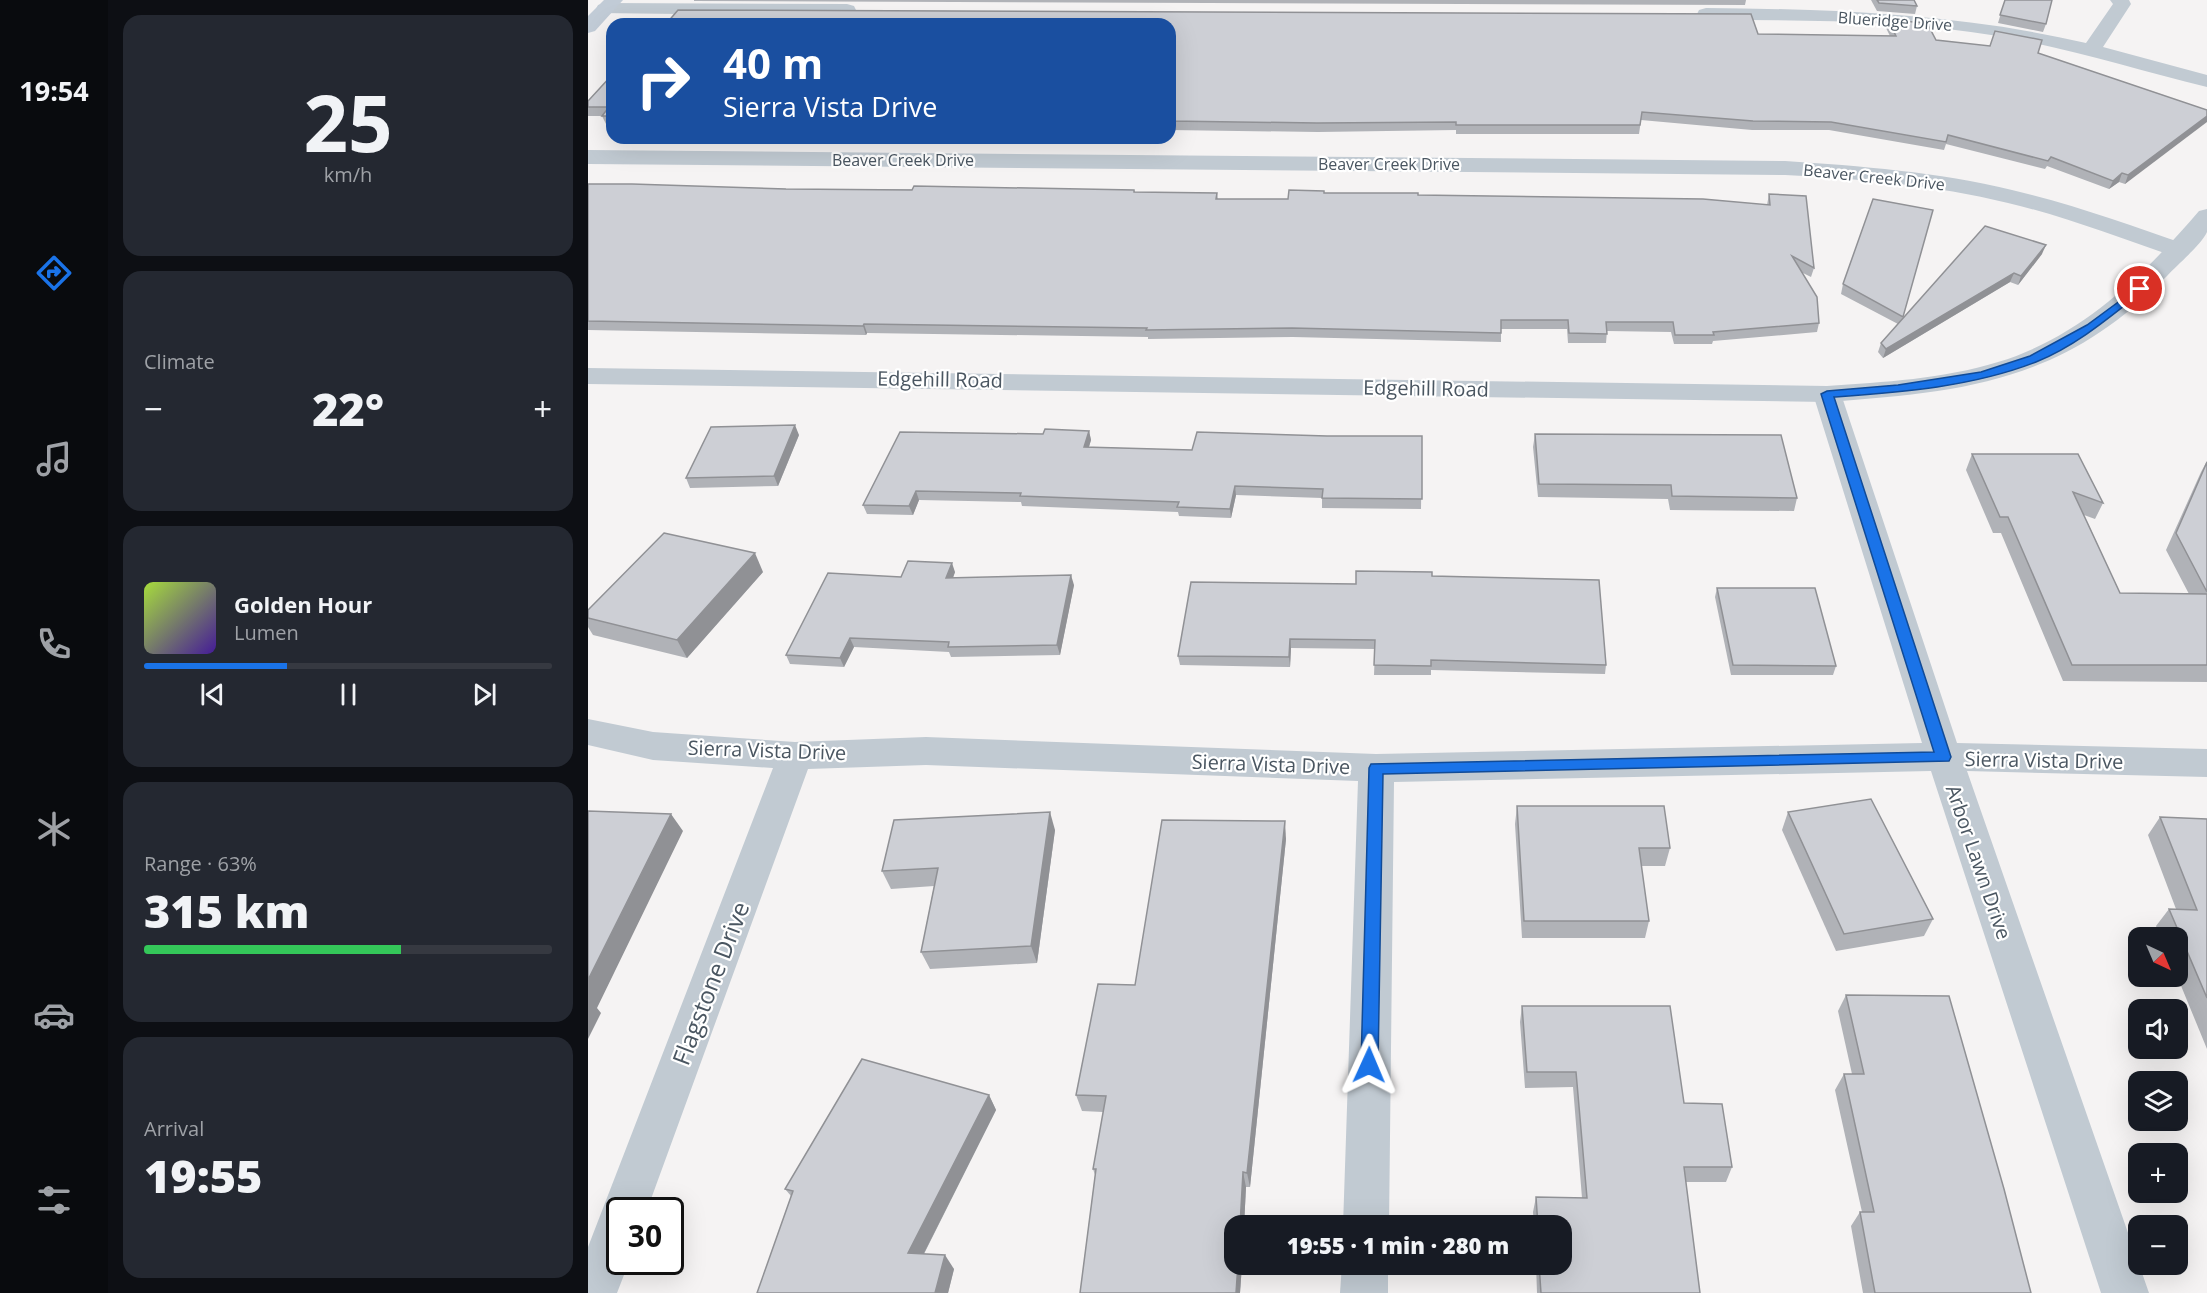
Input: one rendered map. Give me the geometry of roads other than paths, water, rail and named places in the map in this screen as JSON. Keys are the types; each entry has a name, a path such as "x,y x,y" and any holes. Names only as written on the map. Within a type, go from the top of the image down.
{"main road":[{"path":"588,27 610,4"}],"street":[{"path":"2092,49 2122,4 2119,0"},
{"path":"610,4 866,10"},
{"name":"Blueridge Drive","path":"1683,14 1809,7 1966,26 2092,49 2207,81"},
{"name":"Beaver Creek Drive","path":"588,157 1785,168 1893,175 1988,191 2078,216 2179,250"},
{"name":"Edgehill Road","path":"588,376 863,378 1827,394 1898,389 1983,375 2034,359 2091,327 2140,289 2179,250 2207,216"},
{"name":"Arbor Lawn Drive","path":"1827,394 1944,757 2125,1293"},
{"name":"Sierra Vista Drive","path":"588,732 652,746 795,756 926,751 1376,768 1944,757 2207,764"},
{"name":"Flagstone Drive","path":"629,1197 795,756"},
{"path":"1366,1215 1376,768"},
{"path":"593,1293 606,1260"},
{"path":"1364,1293 1365,1275"}]}
